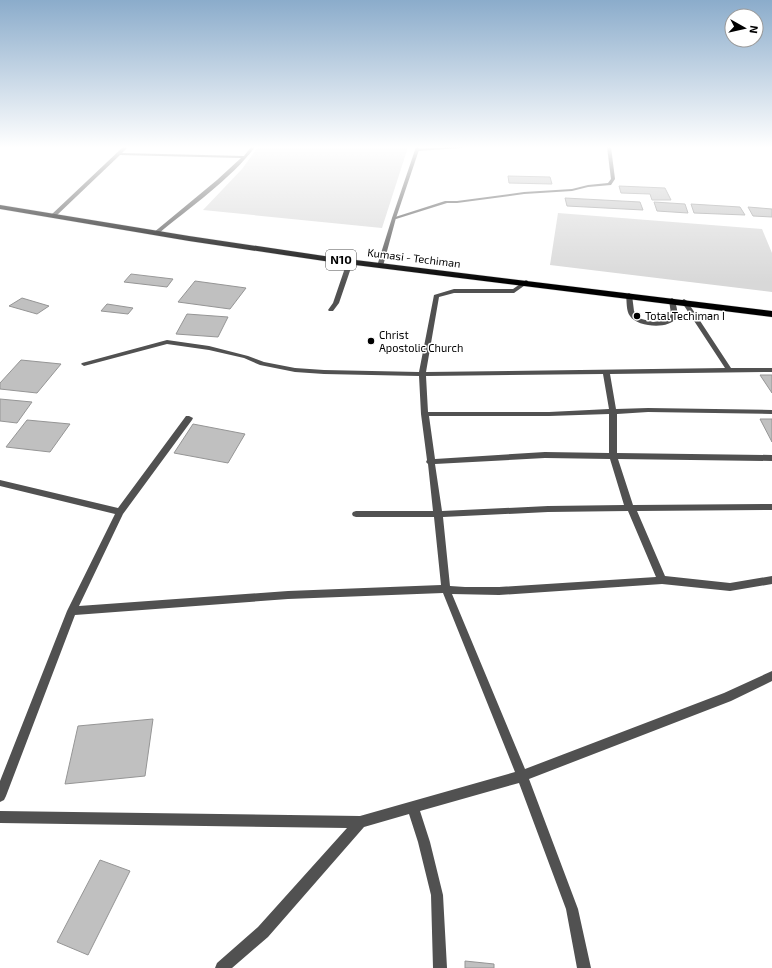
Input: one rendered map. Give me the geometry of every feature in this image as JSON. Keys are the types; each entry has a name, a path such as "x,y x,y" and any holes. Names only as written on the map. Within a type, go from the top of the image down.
{"highway":[{"name":"Kumasi - Techiman","path":"0,207 156,233 350,262 684,301"},
{"name":"N10","path":"684,301 772,306"},
{"name":"N10","path":"684,301 772,314"}],"street":[{"path":"53,216 78,192"},
{"path":"156,233 204,192"},
{"path":"380,266 402,192"},
{"path":"394,218 448,202 523,192"},
{"path":"331,310 336,303 350,262"},
{"path":"526,282 514,291 454,291 436,296 422,374 425,414 446,589 522,776 572,909 584,968"},
{"path":"629,295 633,316 640,322 665,324 673,319 674,313 672,300"},
{"path":"684,301 729,370"},
{"path":"84,364 168,342 209,348 246,357 262,364 295,370 331,372 422,374 772,370"},
{"path":"606,371 613,411 613,456 629,507 662,580"},
{"path":"425,414 549,414 613,411 772,412"},
{"path":"0,796 72,611 120,512 189,418"},
{"path":"430,462 545,455 772,458"},
{"path":"0,482 120,512"},
{"path":"356,514 438,514 548,509 772,507"},
{"path":"72,611 288,595 446,589 465,591 499,591 662,580 730,587 772,580"},
{"path":"0,817 360,822 522,776 727,697 772,676"},
{"path":"413,808 424,842 437,895 440,968"},
{"path":"222,968 263,932 360,822"}],"shaded area":[{"path":"220,192 393,192 382,228 203,210"},
{"path":"558,213 762,229 772,253 772,292 550,265"}],"building":[{"path":"667,192 671,200 652,200 650,194 621,193"},
{"path":"565,198 640,202 643,210 567,206"},
{"path":"654,202 685,204 688,213 657,211"},
{"path":"691,204 740,207 745,215 694,213"},
{"path":"748,207 772,209 772,217 753,216"},
{"path":"131,274 173,279 167,287 124,282"},
{"path":"195,281 246,288 230,309 178,302"},
{"path":"22,298 49,306 37,314 9,306"},
{"path":"107,304 133,308 128,314 101,311"},
{"path":"187,314 228,317 218,337 176,334"},
{"path":"21,360 61,364 37,393 0,389 0,383"},
{"path":"760,375 772,375 772,393"},
{"path":"0,399 32,402 17,423 0,421"},
{"path":"760,419 772,419 772,442"},
{"path":"27,420 70,424 50,452 6,447"},
{"path":"193,424 245,434 228,463 174,453"},
{"path":"153,719 145,776 65,784 78,726"},
{"path":"100,860 130,871 88,955 57,942"},
{"path":"465,961 494,964 494,968 465,968"}],"place":[{"name":"Total Techiman I","path":"637,316"},
{"name":"Christ Apostolic Church","path":"371,341"}]}
